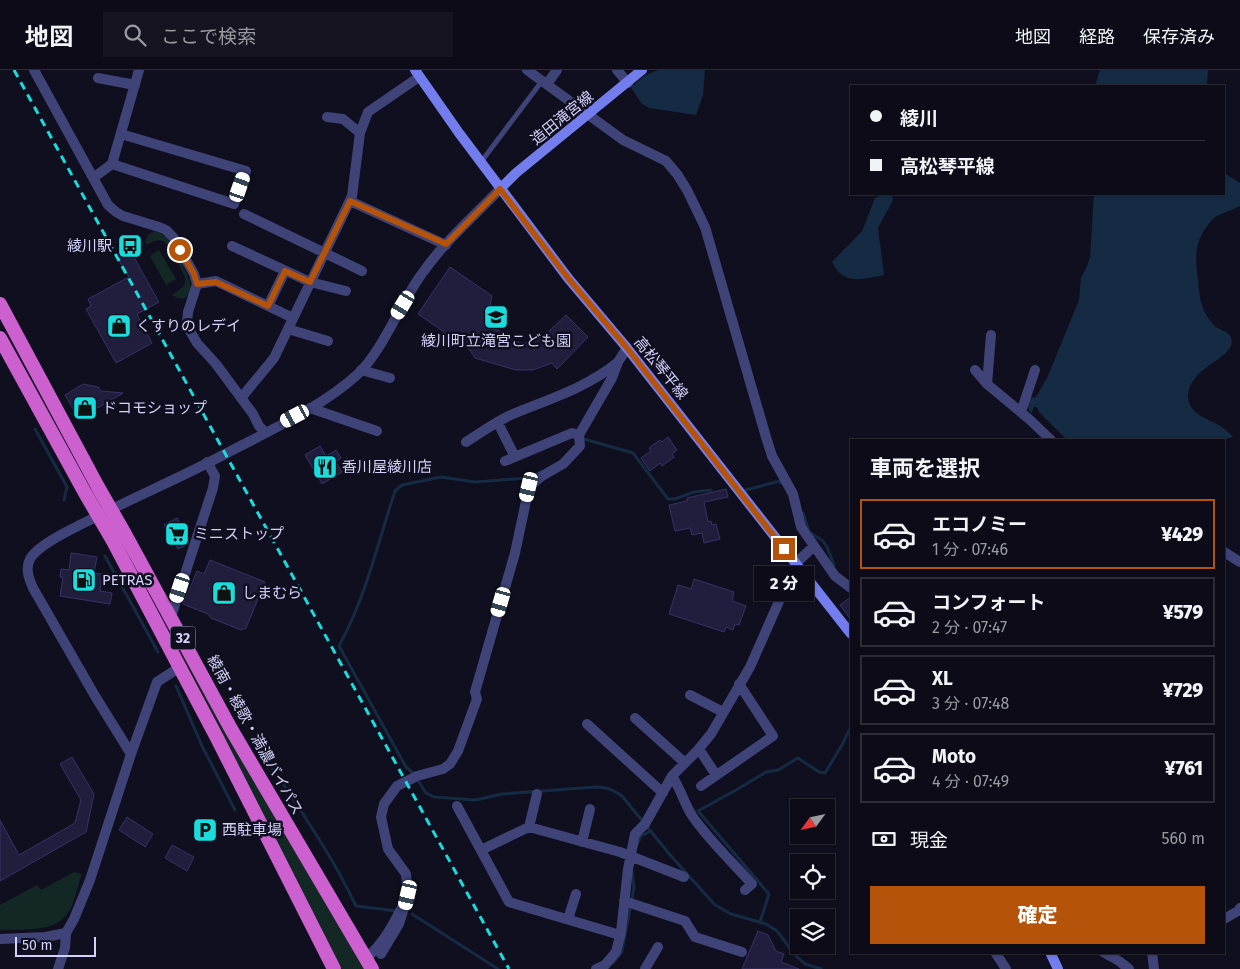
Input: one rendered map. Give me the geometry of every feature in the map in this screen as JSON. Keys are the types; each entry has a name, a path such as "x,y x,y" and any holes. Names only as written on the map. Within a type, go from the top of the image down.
{"highway":[{"name":"綾南・綾歌・満濃バイパス","path":"0,304 105,513 113,540 334,969"},
{"name":"綾南・綾歌・満濃バイパス","path":"0,338 105,513 171,617 230,729 369,964"}],"main road":[{"name":"造田滝宮線","path":"500,189 516,173 642,70"},
{"name":"高松琴平線","path":"417,74 500,189 568,278 627,348 850,633"},
{"path":"1051,954 1058,969"}],"street":[{"path":"34,70 108,205 123,216 166,230 173,238 194,274 197,284 188,312 190,331 197,343 216,364 265,432"},
{"path":"93,178 112,164 139,70"},
{"path":"527,70 624,140 666,160 677,174 696,205 705,227 772,456 793,494 801,527 836,576 850,587"},
{"path":"545,82 557,70"},
{"path":"617,70 628,83"},
{"path":"240,398 274,358 350,201 360,133 368,112 417,74"},
{"path":"98,78 135,85"},
{"path":"327,117 343,119 360,133"},
{"path":"112,164 234,204 246,170 121,134"},
{"path":"131,754 59,635 33,588 28,574 30,559 38,550 105,513 310,408 344,385 361,370 374,352 420,276 446,244 500,189"},
{"path":"350,201 446,244"},
{"path":"244,214 362,271"},
{"path":"232,246 310,282 346,291"},
{"path":"268,306 285,271"},
{"path":"197,284 216,282 293,318"},
{"path":"288,329 328,341"},
{"path":"987,384 991,335"},
{"path":"381,954 399,924 408,895 406,874 388,849 381,817 384,804 397,786 416,776 443,769 450,764 458,750 477,699 475,692 515,553 529,487 542,476 569,460 580,446 579,435 627,348"},
{"path":"466,442 511,415 574,390 603,374 618,362"},
{"path":"361,370 390,378"},
{"path":"976,370 987,384 1021,412 1049,439"},
{"path":"1021,412 1035,370"},
{"path":"310,408 377,432"},
{"path":"498,423 510,459 572,433 579,435"},
{"path":"171,617 213,488 215,476 207,462"},
{"path":"605,968 616,952 629,902 635,834 645,824 672,776 711,734 754,659 796,563 814,546"},
{"path":"1225,553 1240,562"},
{"path":"58,969 65,948 66,933 74,919 90,880 131,754 158,682 180,668"},
{"path":"701,786 773,736 739,684"},
{"path":"690,695 723,712"},
{"path":"635,718 685,763"},
{"path":"587,724 663,793"},
{"path":"699,749 716,775"},
{"path":"672,776 694,819 752,884 745,890"},
{"path":"529,827 537,794"},
{"path":"457,806 509,902 620,935"},
{"path":"582,842 590,810"},
{"path":"481,850 529,827 633,858 684,877"},
{"path":"568,919 576,894"},
{"path":"369,964 408,895"},
{"path":"629,902 685,921 695,937 742,952"},
{"path":"1225,918 1240,908"},
{"path":"0,939 45,937 66,933"},
{"path":"645,969 658,947"},
{"path":"996,954 1006,969"},
{"path":"1107,954 1130,969"},
{"path":"1152,954 1154,969"}],"lane":[{"path":"481,162 545,82"}],"green space":[{"path":"155,231 166,237 183,266 191,288 189,295 186,297 180,298 172,295 183,286 185,277 169,247 161,240 147,245 145,242 149,234"},
{"path":"159,250 176,279 166,285 150,256"},
{"path":"173,633 366,969 342,969 294,878"},
{"path":"74,872 82,874 72,905 61,920 36,929 0,930 0,905 37,885 41,890"}],"water":[{"path":"658,70 705,70 703,95 696,115 649,108 641,103 631,87 644,76"},
{"path":"1100,70 1208,70 1207,85 1095,85"},
{"path":"1225,174 1240,183 1240,206 1215,217 1203,231 1198,244 1196,265 1204,310 1215,326 1229,334 1231,345 1228,351 1197,376 1191,385 1188,395 1191,407 1195,411 1222,427 1233,437 1225,439 1066,439 1039,412 1037,407 1034,407 1030,413 1028,406 1029,398 1036,397 1048,376 1079,300 1081,278 1090,257 1094,195 1225,195"},
{"path":"882,195 892,195 893,200 878,228 884,275 861,279 848,278 837,270 832,262 862,231 875,198"}],"building":[{"name":"くすりのレデイ","path":"131,252 159,302 137,314 152,343 116,363 86,309 91,306 88,299 129,277 118,259"},
{"path":"450,267 492,296 489,311 491,324 494,330 498,330 506,338 522,343 534,341 545,335 566,315 588,337 557,369 552,363 533,370 516,370 475,358 470,350 418,314"},
{"name":"ドコモショップ","path":"83,384 98,387 101,391 123,393 79,419 65,395"},
{"path":"668,437 677,450 672,454 674,457 662,466 660,463 650,471 641,458 651,451 649,448"},
{"path":"320,446 326,456 336,450 341,458 336,462 342,472 322,484 305,455"},
{"path":"726,489 728,497 704,502 708,522 711,521 712,525 716,524 720,539 704,543 702,533 692,535 690,528 675,531 669,505 687,501 687,498"},
{"name":"ミニストップ","path":"177,518 189,540 188,544 178,549 164,525"},
{"path":"71,553 97,557 94,573 102,574 100,591 112,593 110,604 60,596 63,577 60,577 61,569 69,570"},
{"name":"しまむら","path":"210,560 265,582 246,628 241,630 183,604 197,571 204,574"},
{"path":"694,579 734,592 732,601 746,606 739,625 735,624 733,630 726,627 724,632 669,614 678,585 691,589"},
{"path":"850,598 850,619 840,605"},
{"path":"72,757 94,794 86,832 0,881 0,820 19,855 75,823 81,800 60,764"},
{"path":"127,817 153,834 145,847 119,830"},
{"path":"172,845 194,857 187,871 165,858"},
{"path":"758,931 768,935 776,951 784,954 781,962 799,969 742,969"}],"waterway":[{"path":"35,429 67,487 64,500"},
{"path":"584,439 633,453 668,499 675,499 694,492 711,490"},
{"path":"540,472 528,478 475,482 441,477 402,485 395,491 364,590 339,646 406,767 413,773 426,793 434,797 476,800 502,794 596,787 613,791 622,796 671,856 715,905 731,914 766,924 777,931 795,955 805,964 821,969"},
{"path":"746,490 780,481 781,483"},
{"path":"803,513 809,532 823,541 834,565"},
{"path":"105,556 158,652"},
{"path":"176,686 202,746 235,810"},
{"path":"760,922 769,894 698,811 766,772 778,770 798,758 819,772 825,773 850,728"},
{"path":"257,744 322,844 356,906 397,911"},
{"path":"637,845 641,836 651,831"},
{"path":"613,963 622,951 634,888 632,871"},
{"path":"412,914 498,969"}],"railway":[{"path":"14,70 509,969"}],"place":[{"name":"綾川駅","path":"130,246"},
{"name":"綾川町立滝宮こども園","path":"496,317"},
{"name":"くすりのレデイ","path":"119,326"},
{"name":"ドコモショップ","path":"85,408"},
{"name":"香川屋綾川店","path":"325,467"},
{"name":"ミニストップ","path":"177,534"},
{"name":"PETRAS","path":"84,580"},
{"name":"しまむら","path":"224,593"},
{"name":"西駐車場","path":"205,830"}],"route":[{"path":"180,250 194,274 197,284 216,282 268,306 285,271 310,282 350,201 446,244 500,189 568,278 627,348 784,549"}]}
